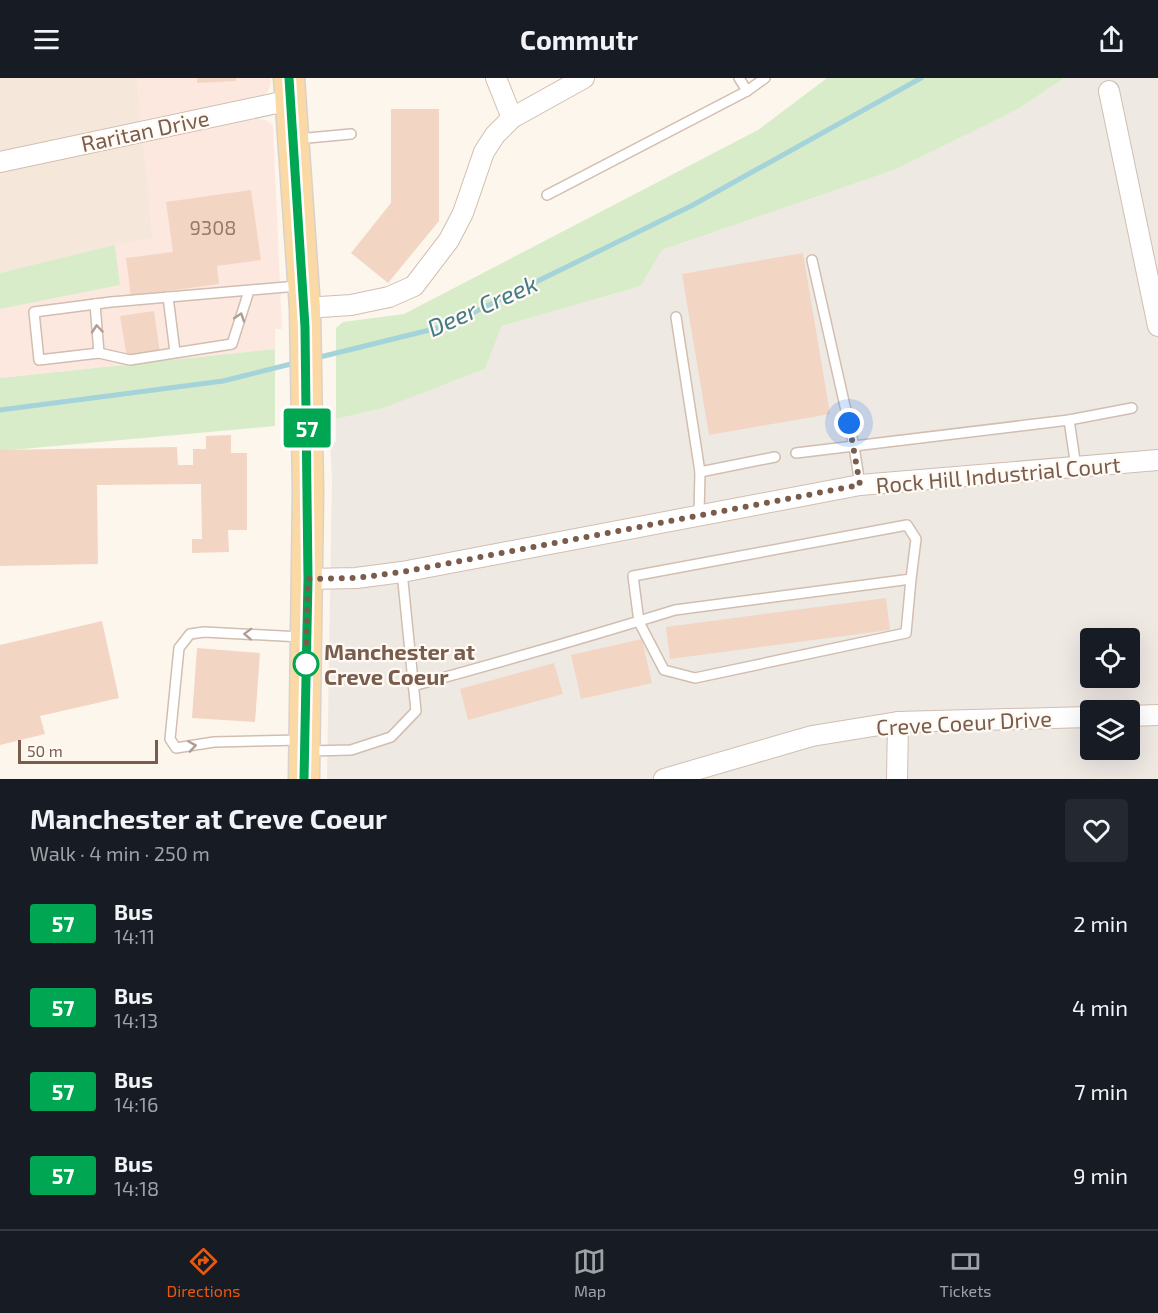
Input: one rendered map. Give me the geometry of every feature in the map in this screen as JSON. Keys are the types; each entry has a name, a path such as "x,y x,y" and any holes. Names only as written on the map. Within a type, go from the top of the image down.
{"main road":[{"path":"290,89 305,307 308,579 304,757"}],"street":[{"path":"496,78 512,118"},
{"path":"305,307 351,305 380,299 414,286 449,240 463,213 484,152 495,135 512,118 584,78"},
{"name":"Raritan Drive","path":"0,162 290,89"},
{"path":"1109,91 1158,326"},
{"name":"Rock Hill Industrial Court","path":"308,579 356,578 402,572 860,485 1158,460"},
{"path":"1140,716 1158,715"},
{"name":"Creve Coeur Drive","path":"664,779 812,736 898,722 1080,717"},
{"path":"897,779 898,722"}],"lane":[{"path":"739,78 747,91"},
{"path":"547,195 747,91 765,78"},
{"path":"294,139 351,134"},
{"path":"812,260 854,446 860,485"},
{"path":"249,291 232,344 130,360 99,353 39,360 34,312 95,304 249,291 305,307"},
{"path":"168,297 175,352"},
{"path":"95,304 99,353"},
{"path":"676,317 700,472 699,514"},
{"path":"796,453 1069,420 1132,408"},
{"path":"1069,420 1076,467"},
{"path":"700,472 775,457"},
{"path":"907,525 916,539 911,579 906,633 695,678 663,670 639,622 633,576 907,525"},
{"path":"306,638 204,632 190,634 179,648 170,739 176,748 214,742 304,757 351,750 390,737 416,711 402,572"},
{"path":"413,686 675,610 911,579"}],"shaded area":[{"path":"0,78 137,78 153,239 0,273"},
{"path":"137,78 271,78 271,84 267,93 260,98 141,120"},
{"path":"1064,78 1158,78 1158,779 327,779 332,478 330,442 336,442 336,419 384,408 485,369 502,326 641,286 662,250 897,169 1020,108"},
{"path":"255,118 266,120 273,126 282,329 275,329 275,349 0,378 0,309 120,285 115,245 153,238 143,142"}],"green space":[{"path":"827,78 1064,78 1020,108 897,169 662,250 641,286 502,326 485,369 384,408 336,419 336,328 343,322 404,314 758,130"},
{"path":"115,245 120,285 0,309 0,273"},
{"path":"275,349 275,426 0,451 0,378"}],"building":[{"path":"197,78 236,78 236,81 197,83"},
{"path":"391,109 439,109 439,221 388,283 351,253 391,203"},
{"path":"251,190 261,260 217,266 219,284 131,296 126,258 173,252 166,202"},
{"path":"803,253 830,414 709,435 682,274"},
{"path":"154,311 160,353 127,358 120,316"},
{"path":"231,435 231,453 247,453 247,530 228,530 229,552 192,553 192,539 202,539 201,484 97,485 98,564 0,566 0,450 177,447 178,465 193,465 193,449 206,449 206,436"},
{"path":"886,598 890,630 670,659 666,627"},
{"path":"102,621 119,698 40,716 45,734 0,745 0,645"},
{"path":"642,639 652,683 581,699 571,655"},
{"path":"197,648 260,653 255,722 192,718"},
{"path":"554,663 563,694 468,720 460,689"}],"waterway":[{"name":"Deer Creek","path":"316,358 446,326 693,205 921,78"},
{"name":"Deer Creek","path":"0,410 223,381 295,363"}],"bus line":[{"name":"57","path":"289,78 305,308 308,579 304,779"}],"place":[{"name":"Manchester at Creve Coeur","path":"306,664"}],"route":[{"path":"306,664 308,579 356,578 402,572 860,485 849,423"}]}
